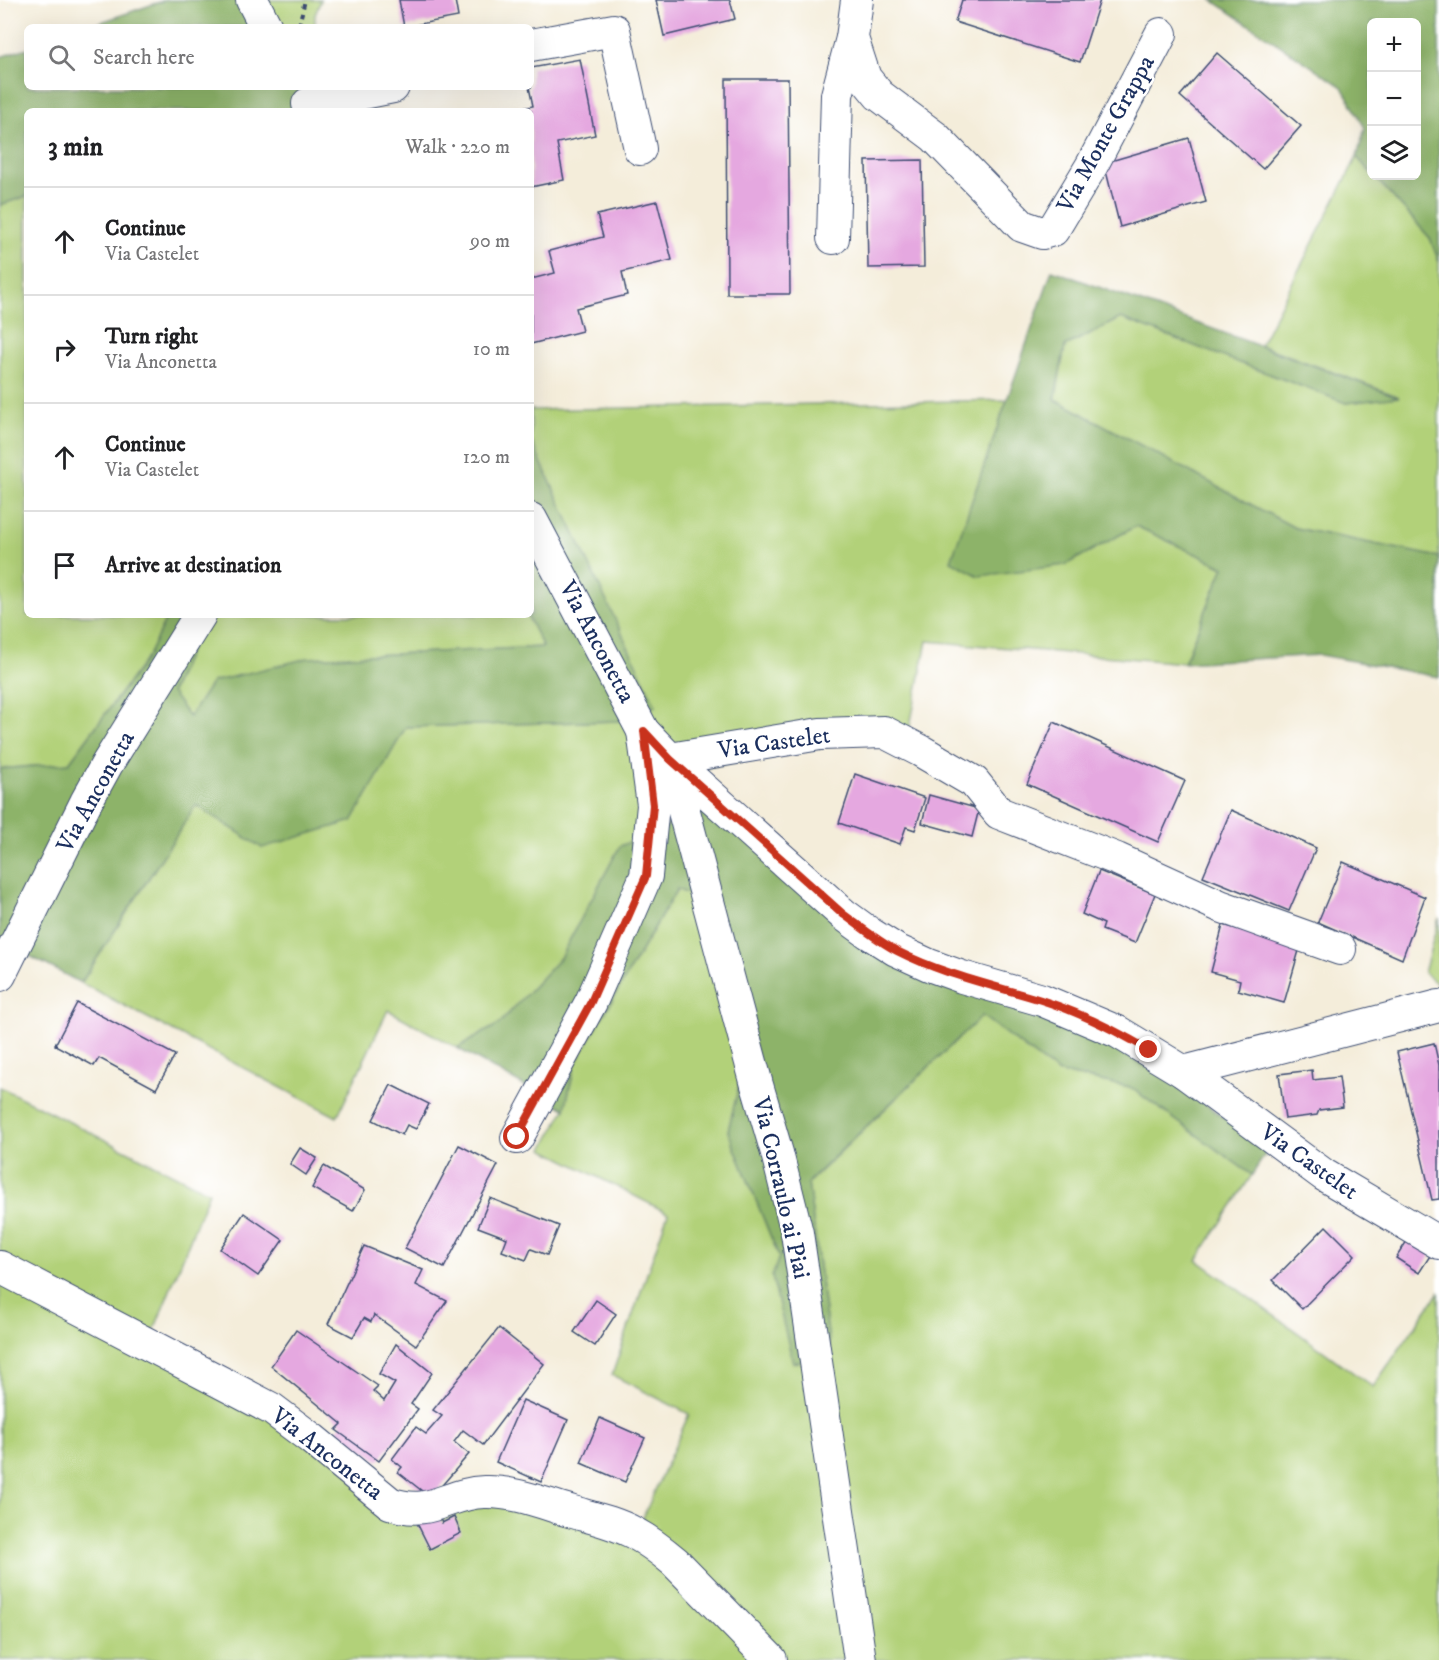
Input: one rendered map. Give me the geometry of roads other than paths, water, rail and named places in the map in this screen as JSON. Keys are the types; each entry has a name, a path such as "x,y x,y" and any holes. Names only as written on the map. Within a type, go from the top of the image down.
{"street":[{"path":"252,0 265,24"},
{"name":"Via Monte Grappa","path":"833,238 837,95 852,38 857,0"},
{"path":"534,44 614,30 640,149"},
{"name":"Via Monte Grappa","path":"852,38 865,78 879,95 935,137 1022,226 1042,233 1053,230 1092,165 1161,34"},
{"path":"306,101 374,90"},
{"name":"Via Anconetta","path":"534,525 644,731 670,759"},
{"name":"Via Anconetta","path":"0,975 92,792 198,618"},
{"path":"517,1137 591,1002 646,876 653,805 644,731"},
{"name":"Via Castelet","path":"670,759 820,734 884,732 974,782 999,813 1117,859 1220,906 1340,949"},
{"name":"Via Castelet","path":"670,759 843,914 896,950 962,977 1042,1000 1080,1014 1118,1032 1184,1072 1324,1175 1439,1243"},
{"name":"Via Corraulo ai Piai","path":"670,759 797,1233 860,1660"},
{"path":"1184,1072 1439,1006"},
{"name":"Via Anconetta","path":"0,1267 272,1409 390,1503 423,1509 474,1493 496,1492 522,1497 632,1531 675,1562 771,1660"}]}
